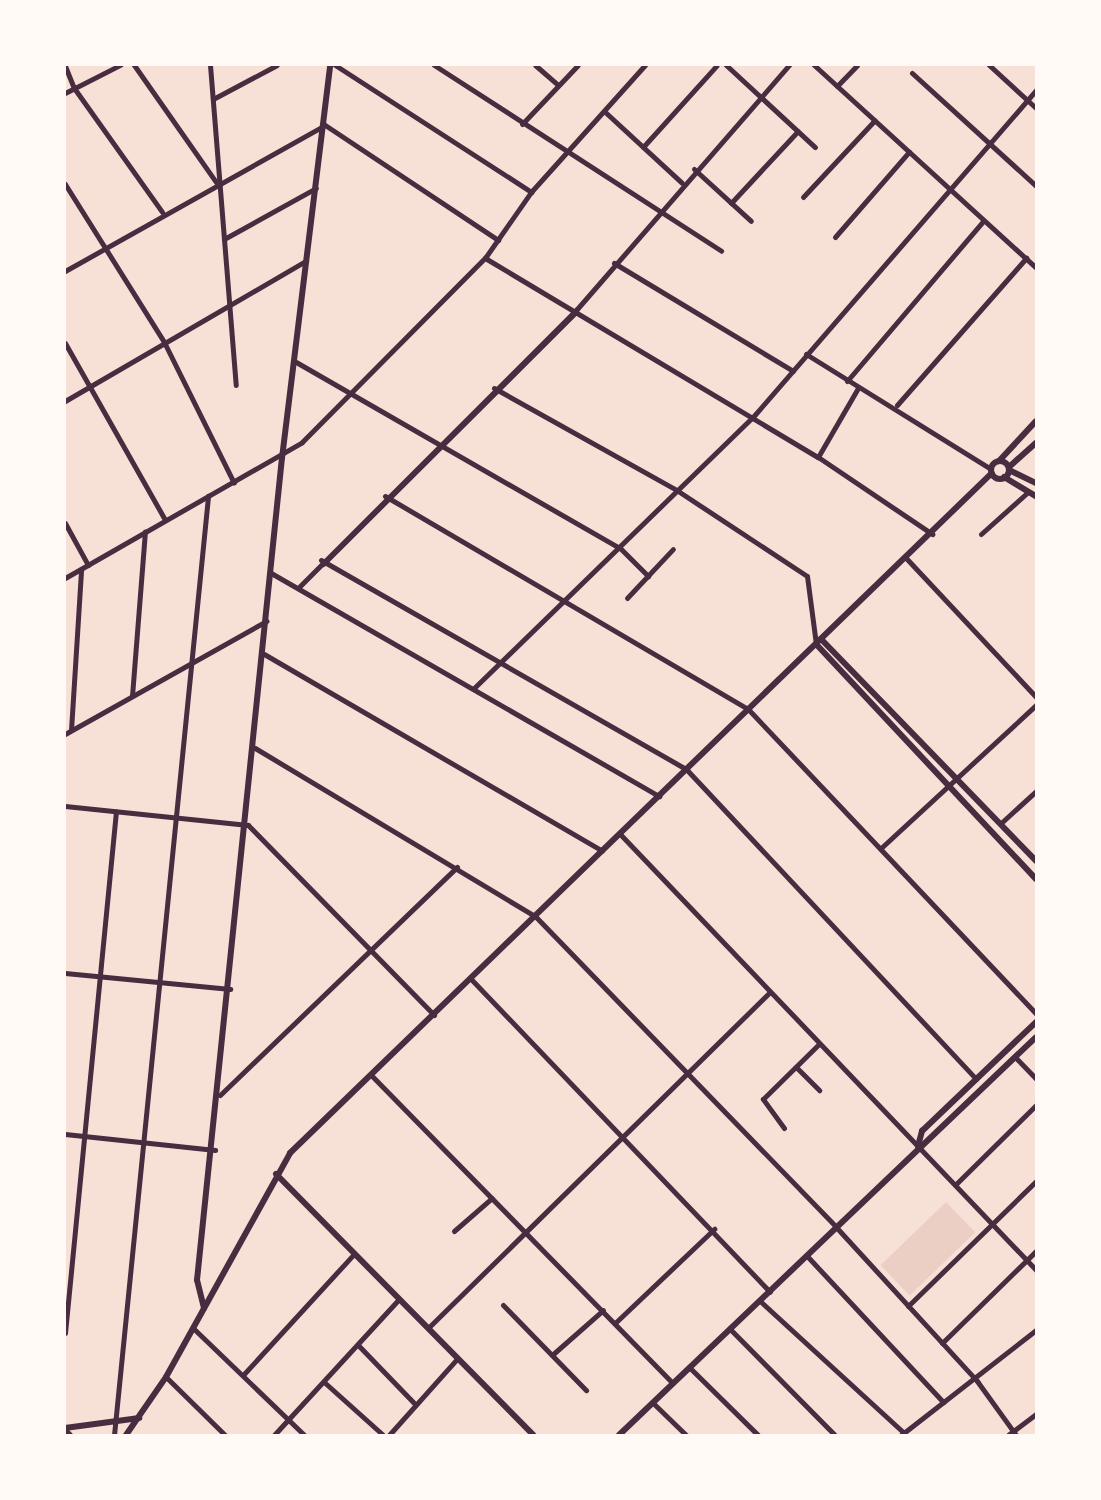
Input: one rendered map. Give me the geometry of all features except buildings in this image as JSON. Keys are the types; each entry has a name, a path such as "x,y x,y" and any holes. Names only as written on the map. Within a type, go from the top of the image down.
{"main road":[{"path":"65,1430 69,1435"}],"street":[{"path":"65,93 120,65"},
{"path":"134,65 216,182"},
{"path":"210,65 216,182 224,239 236,384"},
{"path":"213,99 277,65"},
{"path":"204,1308 197,1280 215,1150 282,458 333,65 531,192"},
{"path":"434,65 721,251"},
{"path":"535,65 558,85"},
{"path":"522,124 578,65"},
{"path":"65,578 208,496 282,458 353,391 485,258 531,192 645,65"},
{"path":"726,65 815,147"},
{"path":"299,587 388,498 445,447 575,312 681,183 789,65"},
{"path":"814,65 1036,268"},
{"path":"837,86 857,65"},
{"path":"989,65 1036,108"},
{"path":"65,66 74,88 162,212"},
{"path":"643,147 715,66"},
{"path":"912,73 1036,186"},
{"path":"474,688 752,418 948,188 1036,90"},
{"path":"604,110 681,183"},
{"path":"803,197 875,120"},
{"path":"65,271 162,212 325,125"},
{"path":"325,125 498,240"},
{"path":"732,203 798,131"},
{"path":"835,237 909,152"},
{"path":"694,169 751,221"},
{"path":"65,184 106,244 163,342 234,483"},
{"path":"224,239 316,188"},
{"path":"847,381 983,221"},
{"path":"485,258 818,457 932,534"},
{"path":"897,405 1026,258"},
{"path":"65,401 306,261"},
{"path":"614,263 793,371"},
{"path":"65,344 165,520"},
{"path":"806,354 858,388 897,405 992,471 1036,496"},
{"path":"296,362 353,391 620,548 648,576"},
{"path":"818,457 858,388"},
{"path":"388,498 439,443 498,390"},
{"path":"498,390 678,491 807,576 814,633 818,642 948,786 1036,878"},
{"path":"126,1435 166,1377 275,1174 470,978 932,534 1036,421"},
{"path":"1004,477 1036,443"},
{"path":"999,461 1036,482"},
{"path":"981,534 1028,492"},
{"path":"114,1435 208,496"},
{"path":"388,498 566,599 748,709 1036,1014"},
{"path":"65,523 88,565"},
{"path":"132,696 145,533"},
{"path":"626,598 673,549"},
{"path":"906,558 1036,698"},
{"path":"323,561 501,660 687,770 976,1079"},
{"path":"68,732 81,569"},
{"path":"271,573 659,796"},
{"path":"68,732 266,621"},
{"path":"818,642 957,778 1036,861"},
{"path":"264,654 602,851"},
{"path":"881,848 1036,705"},
{"path":"255,748 535,916 908,1306 977,1381 1013,1434 1036,1413"},
{"path":"1000,823 1036,791"},
{"path":"65,806 248,825 434,1015"},
{"path":"65,1333 116,811"},
{"path":"620,834 769,993 957,1183 1036,1270"},
{"path":"220,1095 457,867"},
{"path":"65,973 230,989"},
{"path":"470,978 713,1229 770,1292"},
{"path":"428,1328 769,993"},
{"path":"918,1146 922,1131 1036,1022"},
{"path":"619,1435 770,1292 918,1146 1036,1037"},
{"path":"784,1128 761,1104 819,1044"},
{"path":"1015,1057 1036,1079"},
{"path":"796,1067 819,1090"},
{"path":"986,1070 994,1078"},
{"path":"371,1075 673,1383"},
{"path":"957,1183 1036,1105"},
{"path":"65,1134 215,1150"},
{"path":"275,1174 533,1435"},
{"path":"908,1306 1036,1181"},
{"path":"454,1231 492,1198"},
{"path":"615,1324 713,1229"},
{"path":"942,1343 1036,1251"},
{"path":"243,1375 353,1255"},
{"path":"807,1256 943,1402"},
{"path":"274,1435 398,1300"},
{"path":"760,1301 903,1434 943,1402 977,1381 1036,1330"},
{"path":"503,1305 586,1390"},
{"path":"552,1355 603,1310"},
{"path":"193,1328 304,1435"},
{"path":"730,1329 835,1435"},
{"path":"358,1345 416,1405"},
{"path":"389,1435 456,1360"},
{"path":"690,1367 758,1435"},
{"path":"166,1377 226,1435"},
{"path":"324,1382 383,1435"},
{"path":"653,1403 686,1435"},
{"path":"65,1430 140,1418"}],"shaded area":[{"path":"946,1202 975,1232 910,1295 881,1265"}]}
